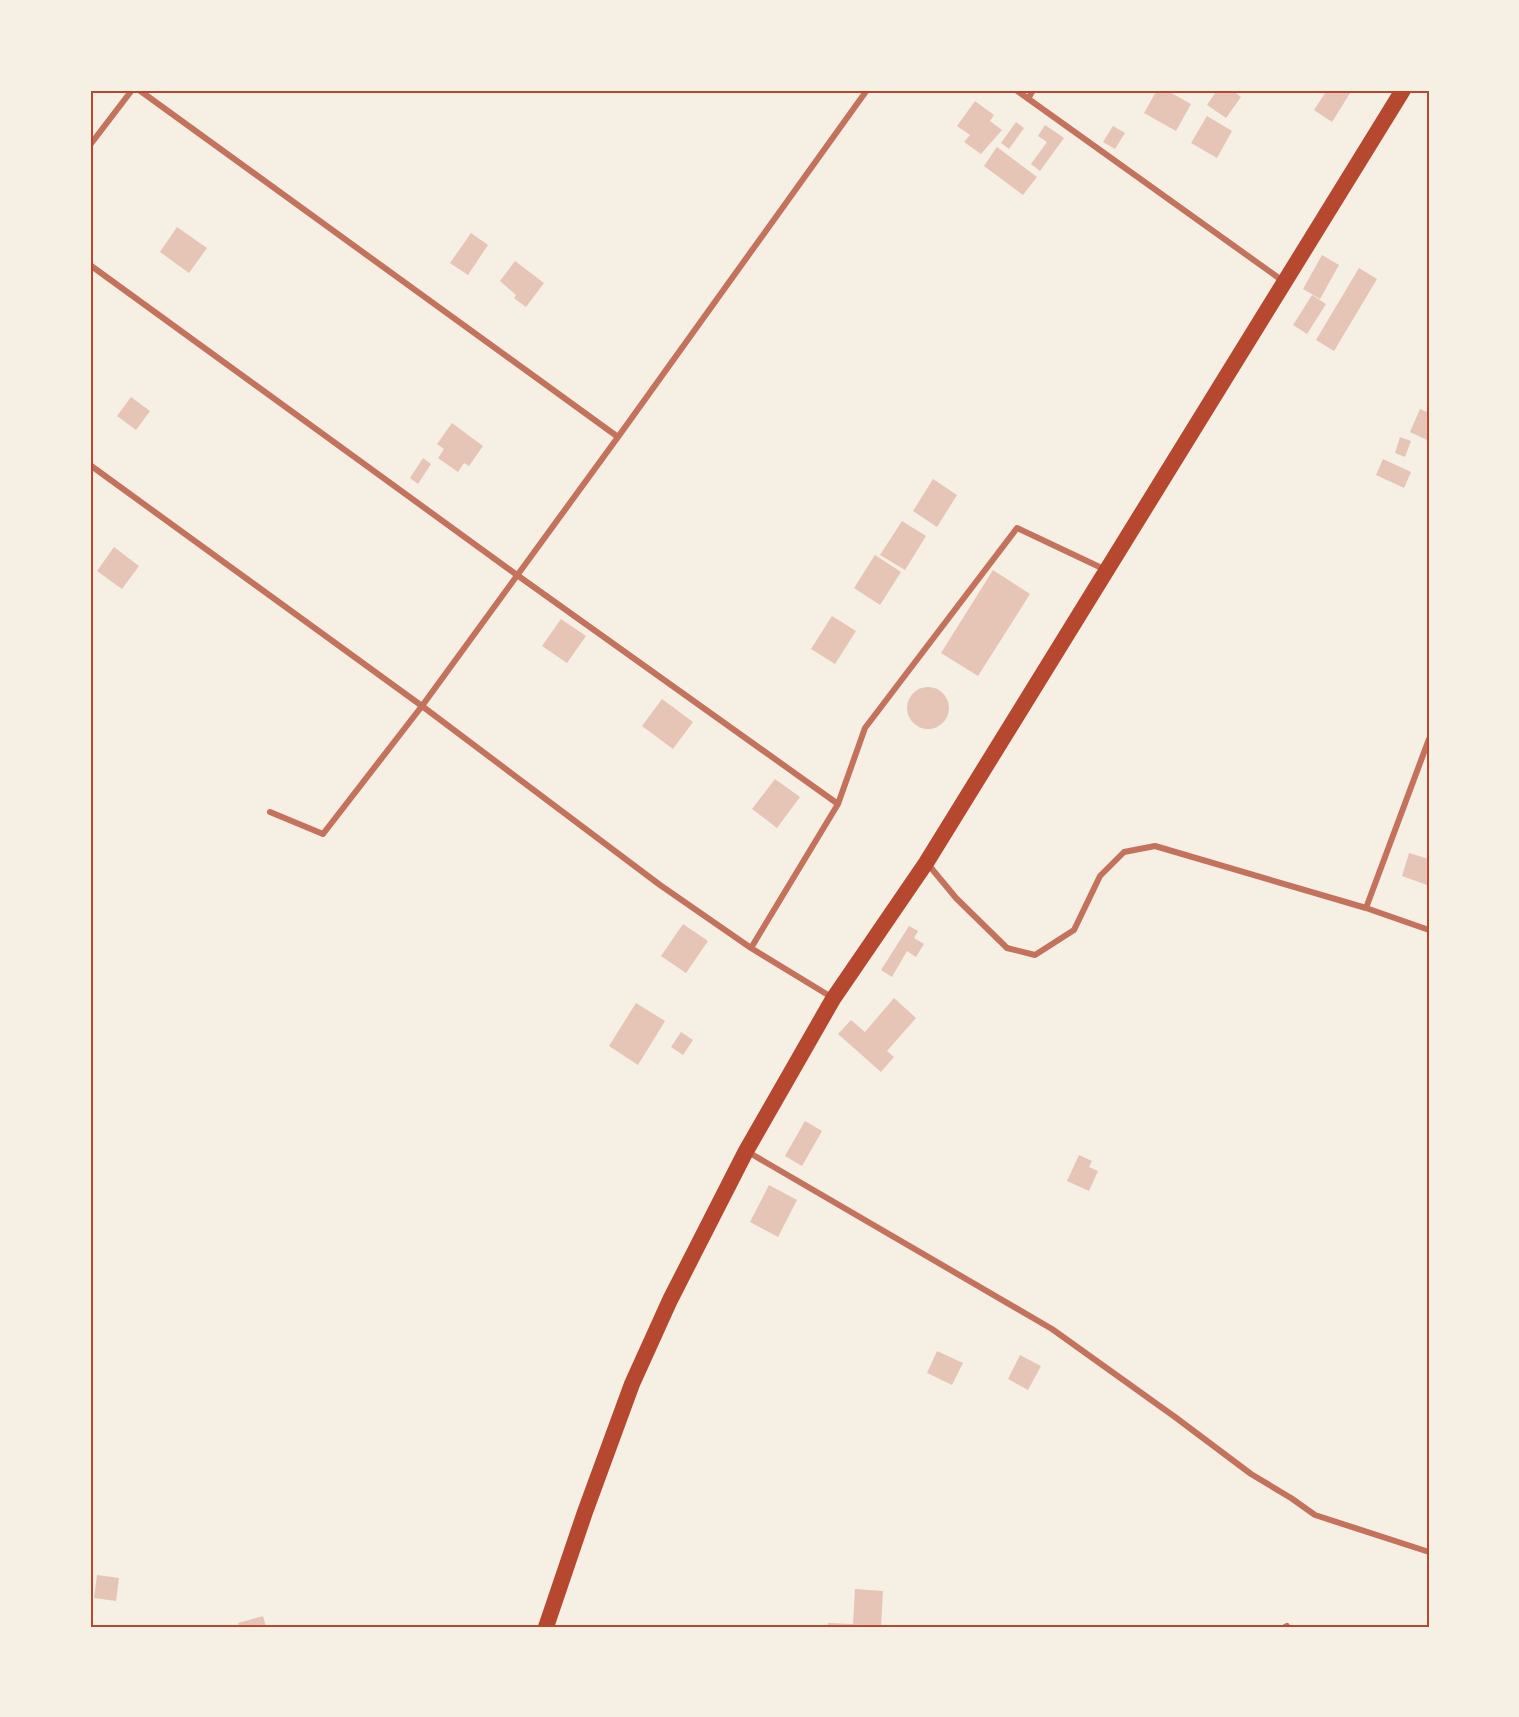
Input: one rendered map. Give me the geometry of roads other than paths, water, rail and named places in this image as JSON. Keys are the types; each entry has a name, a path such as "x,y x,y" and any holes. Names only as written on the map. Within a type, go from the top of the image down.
{"highway":[{"path":"546,1627 632,1384 670,1300 746,1151 833,999 926,863 1283,281 1403,90"}],"street":[{"path":"90,145 132,90"},
{"path":"139,90 618,437"},
{"path":"270,812 323,834 422,706 867,90"},
{"path":"1016,90 1283,281"},
{"path":"1028,99 1034,90"},
{"path":"90,265 517,575 838,804"},
{"path":"90,465 422,706 660,885 751,948 833,999"},
{"path":"751,948 838,804 865,728 1017,528 1106,570"},
{"path":"1366,908 1429,739"},
{"path":"926,863 956,898 1007,948 1035,955 1074,930 1100,876 1124,852 1155,846 1366,908 1429,930"},
{"path":"746,1151 1052,1329 1251,1474 1315,1515 1429,1552"}]}
